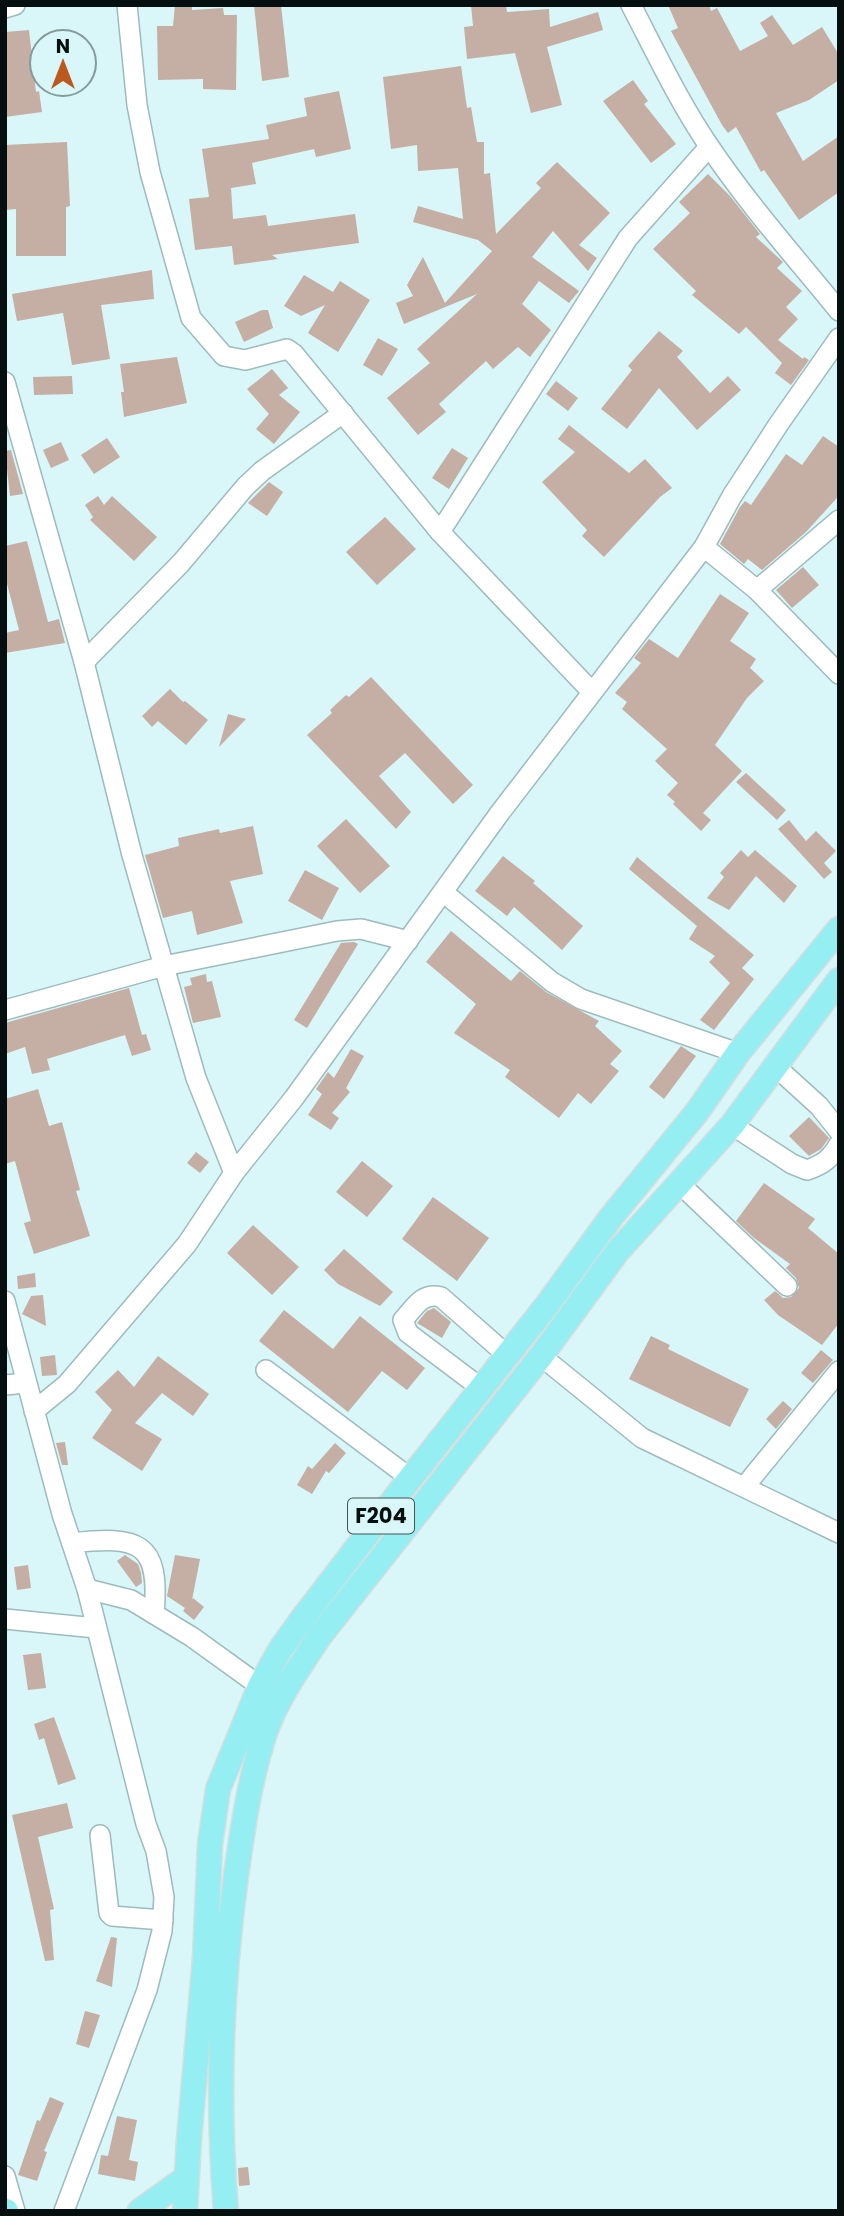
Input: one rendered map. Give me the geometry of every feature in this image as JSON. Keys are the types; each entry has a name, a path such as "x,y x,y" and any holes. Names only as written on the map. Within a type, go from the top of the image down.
{"main road":[{"name":"F204","path":"185,2211 203,1981 210,1844 218,1789 260,1686 280,1650 300,1622 410,1478 612,1216 697,1112 738,1053 839,929"},
{"name":"F204","path":"226,2211 220,2144 228,1937 249,1788 267,1728 295,1672 319,1637 541,1356 617,1252 732,1125 839,980"},
{"path":"140,2211 186,2178"}],"street":[{"path":"5,8 15,5"},
{"path":"127,5 136,105 150,172 191,318 224,356 234,360 245,360 287,349 295,354 440,532 592,692"},
{"path":"631,5 709,147 839,311"},
{"path":"440,532 628,238 709,147"},
{"path":"34,1411 68,1384 187,1244 234,1173 294,1098 443,892 704,547 732,496 839,338"},
{"path":"5,382 84,662 132,855 196,1078 234,1173"},
{"path":"84,662 181,563 245,487 262,471 343,413"},
{"path":"757,590 839,520"},
{"path":"704,547 757,590 839,674"},
{"path":"443,892 552,982 581,999 738,1053"},
{"path":"5,1010 164,966 337,931 361,929 408,941"},
{"path":"775,1066 820,1106 839,1131"},
{"path":"732,1125 792,1164 807,1170 823,1165 839,1144"},
{"path":"679,1183 787,1286"},
{"path":"481,1388 408,1333 403,1320 423,1297 432,1294 441,1297 507,1355"},
{"path":"5,1301 86,1589 146,1824 156,1851 164,1897 162,1931 147,1990 64,2211"},
{"path":"541,1356 642,1438 839,1533"},
{"path":"266,1370 410,1478"},
{"path":"744,1486 839,1371"},
{"path":"5,1385 26,1383"},
{"path":"72,1543 108,1539 135,1544 155,1570 154,1614"},
{"path":"86,1589 131,1600 260,1686"},
{"path":"5,1619 96,1629"},
{"path":"100,1835 109,1913 112,1916 163,1920"},
{"path":"5,2176 15,2211"}],"building":[{"path":"175,5 192,5 192,10 223,8 224,15 237,15 236,90 203,89 203,79 158,80 157,26 173,26"},
{"path":"254,5 281,5 289,77 262,81"},
{"path":"471,5 506,5 507,12 549,9 550,27 598,12 603,30 547,47 562,105 531,113 515,53 467,59 464,27 473,26"},
{"path":"668,5 709,5 711,11 717,8 740,51 768,36 760,23 772,15 793,45 822,27 839,55 839,80 809,100 776,113 803,161 839,136 839,192 799,220 764,170 761,172 736,127 728,133 722,125 671,31 678,28"},
{"path":"28,30 28,98 40,98 42,112 5,117 5,32"},
{"path":"461,66 467,108 471,107 477,142 484,142 484,174 490,173 496,234 541,188 536,183 557,162 610,213 579,245 597,258 588,271 553,231 532,257 579,291 569,303 539,281 522,304 551,330 530,357 518,347 493,369 486,361 439,404 446,412 418,435 387,398 430,363 417,349 477,294 404,324 396,303 413,296 407,285 423,257 445,303 492,251 478,240 413,222 418,206 463,219 458,168 418,171 417,145 391,149 383,77"},
{"path":"633,80 648,101 644,104 676,144 651,163 603,101"},
{"path":"339,91 351,149 316,157 314,149 252,163 256,184 231,188 233,219 266,215 268,226 355,214 359,243 272,255 278,259 234,265 232,246 195,250 189,199 209,197 202,149 269,139 266,125 307,116 304,98"},
{"path":"67,142 70,206 66,207 66,256 16,256 16,209 5,210 5,145"},
{"path":"708,174 730,196 760,234 756,237 783,262 777,268 802,291 786,307 798,319 778,340 803,359 804,357 809,360 791,385 775,373 782,363 746,327 739,334 692,295 696,291 653,249 690,213 679,202"},
{"path":"152,270 154,299 101,305 110,359 72,365 63,313 17,321 12,294"},
{"path":"304,275 333,292 340,281 370,300 338,352 308,333 325,305 301,316 284,306"},
{"path":"268,310 273,328 244,342 235,322"},
{"path":"659,331 683,351 677,357 710,393 728,376 741,390 697,430 659,388 627,429 601,409 632,370 628,366"},
{"path":"378,338 398,349 382,376 363,365"},
{"path":"177,357 187,403 124,417 120,364"},
{"path":"272,369 288,388 279,395 300,412 274,444 256,429 269,414 247,389"},
{"path":"72,376 73,394 34,395 33,377"},
{"path":"556,381 578,398 568,411 546,394"},
{"path":"569,425 629,473 645,459 672,488 660,497 604,557 582,536 587,530 542,482 575,452 558,439"},
{"path":"823,436 839,447 839,494 836,499 806,532 762,570 748,559 744,564 720,544 740,507 745,501 751,505 786,454 802,465"},
{"path":"107,438 120,457 94,474 81,455"},
{"path":"61,442 69,460 51,468 43,450"},
{"path":"452,448 468,458 449,489 432,478"},
{"path":"11,450 23,494 10,496 5,451"},
{"path":"269,482 283,492 267,516 248,503"},
{"path":"98,496 104,505 112,496 157,537 134,561 90,520 93,517 85,505"},
{"path":"385,517 416,549 377,585 346,552"},
{"path":"27,541 48,622 59,619 65,643 5,653 5,633 19,630 5,576 5,546"},
{"path":"803,567 819,585 792,608 776,590"},
{"path":"720,594 749,613 730,641 756,659 750,668 764,681 747,698 715,745 742,771 703,813 711,820 701,831 667,795 678,783 655,761 667,749 622,709 627,702 615,693 641,663 634,658 649,639 678,658"},
{"path":"371,677 473,785 453,804 405,753 379,776 411,812 396,829 307,735 332,713 330,710 346,695 349,697"},
{"path":"170,689 208,720 186,745 158,721 152,727 142,716"},
{"path":"228,714 246,719 219,747"},
{"path":"746,773 786,810 777,820 736,782"},
{"path":"346,819 390,866 360,893 317,846"},
{"path":"789,820 806,841 816,831 836,851 824,863 832,872 824,879 778,829"},
{"path":"253,826 263,874 230,881 243,923 197,935 192,911 163,918 145,855 179,846 178,838 219,829 220,833"},
{"path":"741,850 748,857 755,850 797,886 784,903 756,876 729,910 707,898 724,877 720,873"},
{"path":"503,856 535,881 533,883 583,926 562,950 514,907 507,916 475,891"},
{"path":"637,857 754,955 742,968 754,979 714,1030 700,1020 730,983 709,962 715,956 689,939 697,926 629,869"},
{"path":"305,870 339,888 322,920 288,901"},
{"path":"451,931 511,981 520,971 546,992 599,1021 595,1026 622,1051 610,1064 619,1071 591,1104 578,1093 559,1118 505,1077 510,1070 454,1033 476,1004 426,962"},
{"path":"341,943 358,944 307,1028 294,1020"},
{"path":"206,974 207,982 212,981 221,1017 193,1023 184,987 192,985 190,978"},
{"path":"129,988 142,1035 146,1034 151,1050 132,1056 125,1035 47,1059 50,1070 32,1074 25,1047 5,1054 5,1023"},
{"path":"681,1046 696,1056 664,1099 649,1087"},
{"path":"351,1049 364,1056 346,1088 350,1092 332,1113 339,1118 331,1130 308,1115 322,1094 316,1089 328,1072 334,1078"},
{"path":"38,1089 49,1126 62,1122 80,1190 76,1191 90,1236 34,1254 24,1223 31,1221 15,1161 5,1164 5,1099"},
{"path":"809,1117 829,1138 821,1149 809,1156 789,1136"},
{"path":"196,1152 209,1162 200,1173 187,1163"},
{"path":"362,1161 393,1186 367,1217 336,1192"},
{"path":"764,1183 815,1219 808,1228 839,1254 839,1323 822,1345 778,1315 764,1300 775,1291 783,1298 791,1297 799,1288 796,1278 786,1268 790,1264 736,1221"},
{"path":"433,1197 489,1238 457,1281 402,1239"},
{"path":"253,1225 299,1267 272,1295 227,1253"},
{"path":"344,1249 393,1292 380,1306 338,1284 324,1270"},
{"path":"35,1273 36,1287 18,1289 17,1276"},
{"path":"43,1295 46,1326 22,1314 31,1296"},
{"path":"434,1308 451,1322 442,1338 417,1323 427,1311"},
{"path":"284,1310 333,1349 360,1316 425,1368 407,1390 382,1371 348,1412 259,1341"},
{"path":"651,1336 670,1345 668,1349 749,1389 730,1427 629,1379"},
{"path":"821,1350 833,1360 813,1383 801,1373"},
{"path":"55,1355 57,1375 42,1376 40,1357"},
{"path":"158,1356 209,1394 193,1416 162,1393 135,1423 162,1439 142,1471 92,1438 112,1410 95,1392 118,1370 134,1387"},
{"path":"783,1401 792,1409 776,1429 766,1419"},
{"path":"65,1442 68,1465 62,1465 56,1443"},
{"path":"335,1443 346,1453 329,1473 326,1471 312,1494 297,1485 308,1466 312,1469"},
{"path":"125,1555 138,1564 142,1583 136,1587 117,1561"},
{"path":"175,1555 200,1559 192,1600 193,1598 204,1607 194,1620 183,1611 185,1608 167,1596"},
{"path":"28,1565 31,1588 17,1590 14,1567"},
{"path":"41,1653 46,1688 28,1690 23,1655"},
{"path":"54,1717 76,1779 58,1785 44,1738 39,1740 34,1724"},
{"path":"67,1803 73,1828 38,1837 54,1909 50,1910 54,1960 45,1961 12,1815"},
{"path":"111,1937 117,1938 112,1987 96,1981"},
{"path":"85,2011 100,2015 89,2048 76,2044"},
{"path":"50,2097 64,2103 44,2151 47,2152 37,2181 18,2175 37,2120 40,2121"},
{"path":"117,2116 137,2120 129,2160 138,2162 135,2181 98,2174 101,2155 108,2156"},
{"path":"248,2167 250,2185 239,2186 238,2168"}]}
